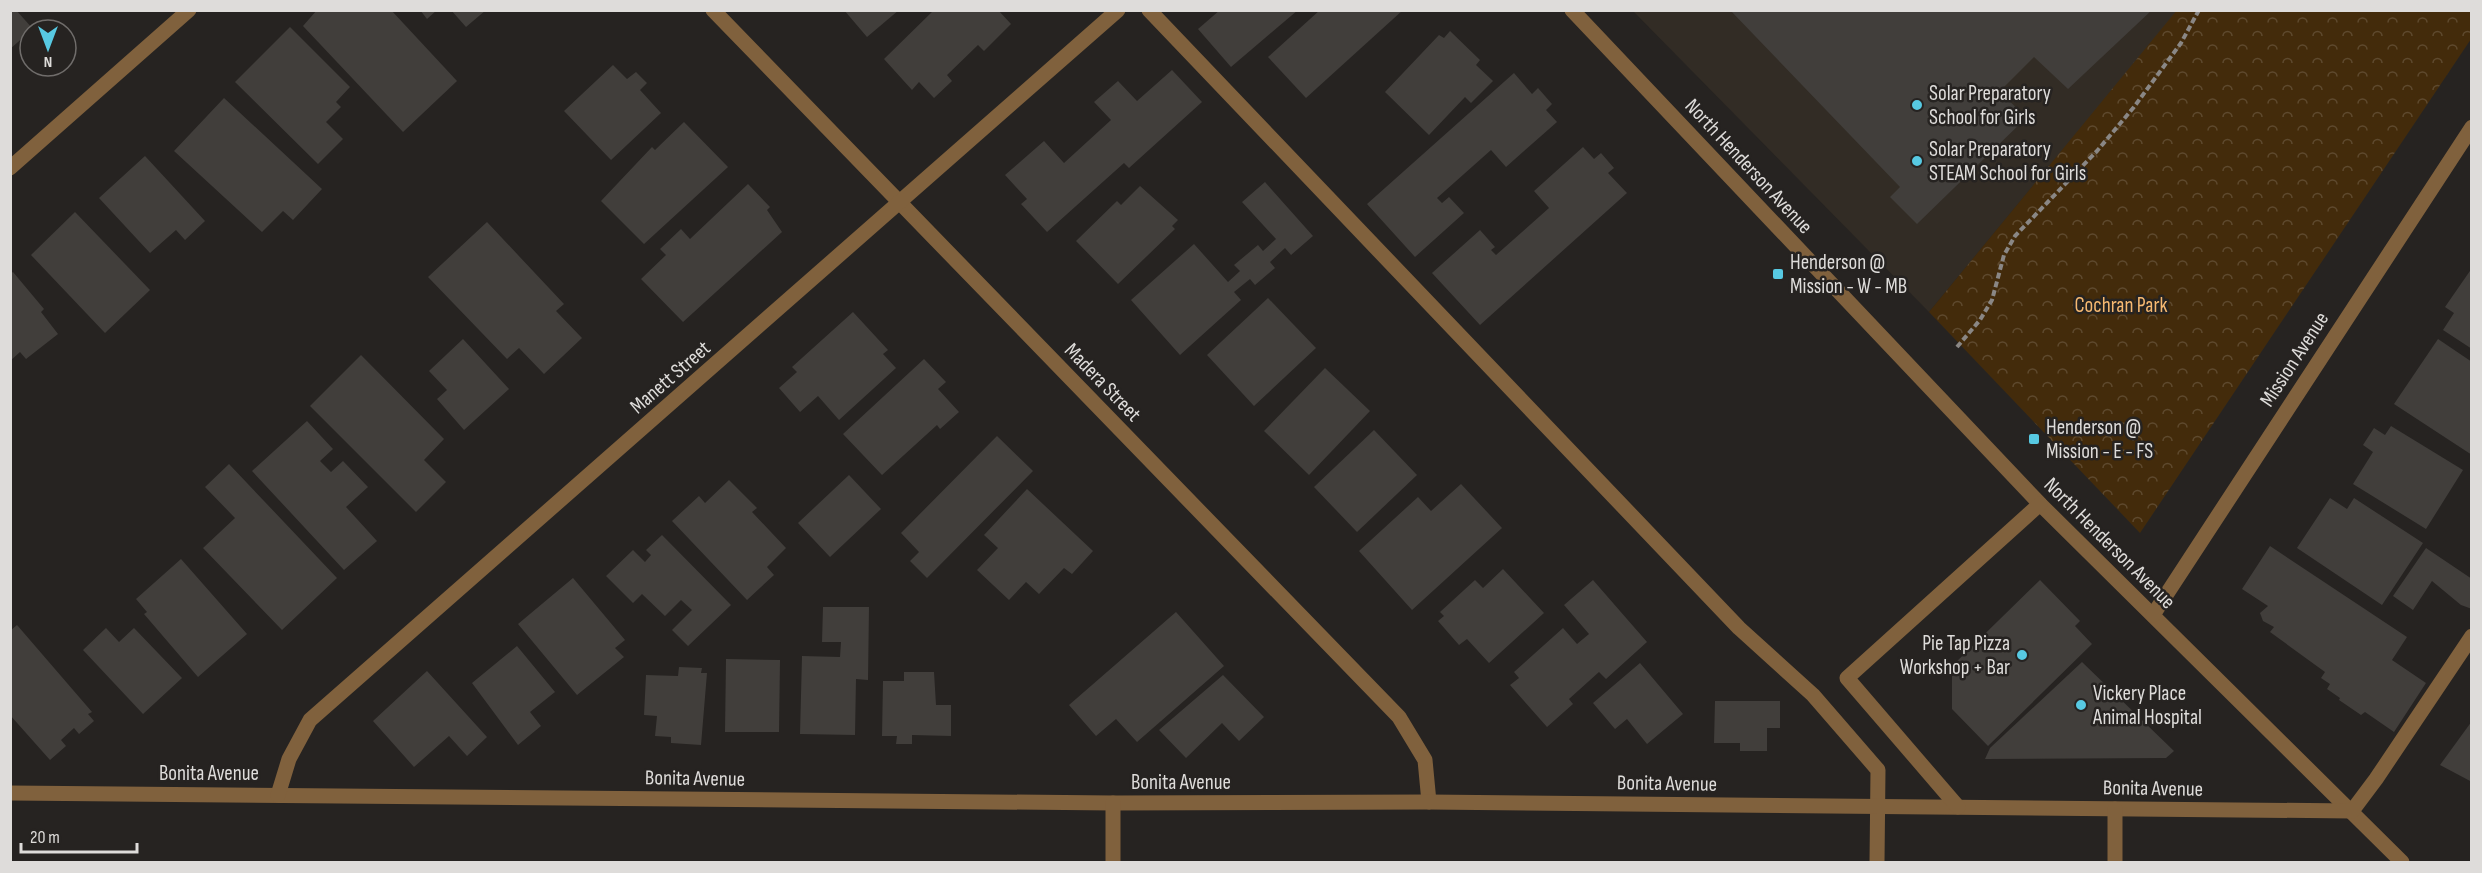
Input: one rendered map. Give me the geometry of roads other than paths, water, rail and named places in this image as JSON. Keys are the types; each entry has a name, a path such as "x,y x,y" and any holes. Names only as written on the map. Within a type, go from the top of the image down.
{"street":[{"path":"10,168 189,10"},
{"name":"Madera Street","path":"713,10 1399,717 1425,760 1429,802"},
{"name":"Manett Street","path":"278,795 289,759 310,720 1118,10"},
{"path":"1149,10 1739,628 1813,695 1878,770 1876,862"},
{"name":"North Henderson Avenue","path":"1572,10 2040,504 2402,862"},
{"name":"Mission Avenue","path":"2153,615 2472,127"},
{"path":"1958,807 1847,678 2040,504"},
{"path":"2352,811 2472,636"},
{"name":"Bonita Avenue","path":"10,793 1113,803 1429,802 2352,811"},
{"path":"1113,803 1113,862"},
{"path":"2115,809 2115,862"}],"place":[{"name":"Solar Preparatory School for Girls","path":"1917,105"},
{"name":"Solar Preparatory STEAM School for Girls","path":"1917,161"},
{"name":"Henderson @ Mission - W - MB","path":"1778,274"},
{"name":"Henderson @ Mission - E - FS","path":"2034,439"},
{"name":"Pie Tap Pizza Workshop + Bar","path":"2022,655"},
{"name":"Vickery Place Animal Hospital","path":"2081,705"}],"park label":[{"name":"Cochran Park","path":"2121,305"}]}
